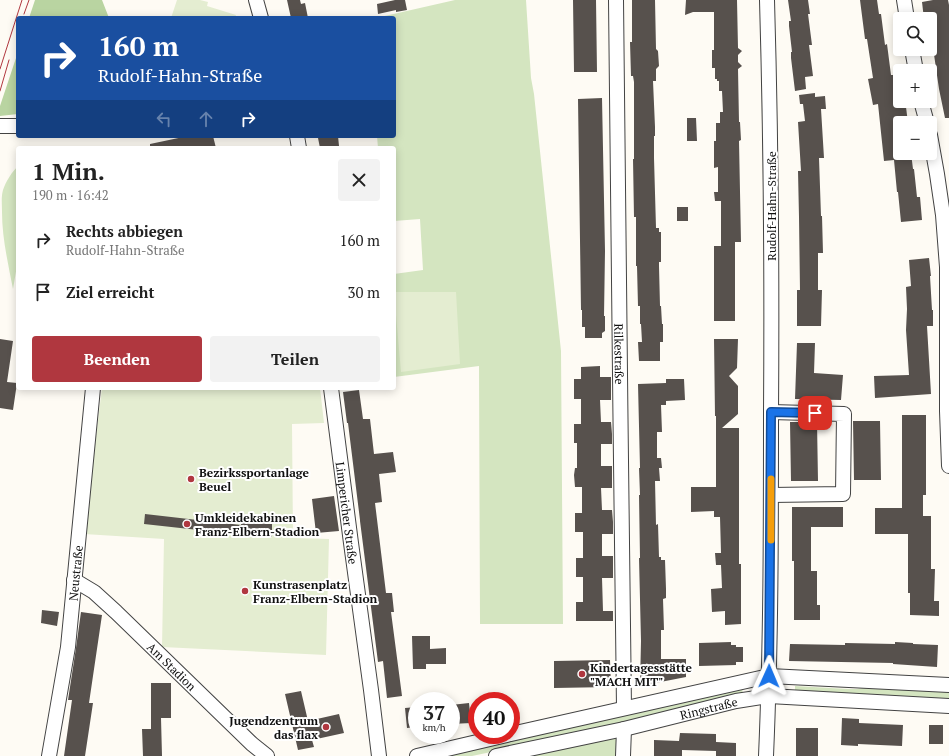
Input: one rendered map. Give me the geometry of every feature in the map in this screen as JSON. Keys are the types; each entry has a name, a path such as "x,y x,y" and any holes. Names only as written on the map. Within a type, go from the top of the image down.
{"street":[{"path":"256,0 261,16"},
{"name":"Rilkestraße","path":"616,0 624,708"},
{"name":"Rudolf-Hahn-Straße","path":"766,756 769,696 772,213 767,0"},
{"path":"904,0 906,12"},
{"path":"0,126 16,126"},
{"path":"934,160 943,215 947,268 947,406 949,466"},
{"name":"Neustraße","path":"50,756 68,647 93,390"},
{"name":"Limpericher Straße","path":"331,390 379,756"},
{"path":"771,412 844,414 843,494 771,495"},
{"name":"Am Stadion","path":"74,580 94,592 252,744 267,756"},
{"name":"Ringstraße","path":"520,732 769,676 949,685"},
{"name":"Ringstraße","path":"496,756 624,729 736,702 769,696 949,706"},
{"path":"623,756 624,729"},
{"path":"417,756 468,744"}],"green space":[{"path":"35,0 102,0 108,16 30,16"},
{"path":"177,0 200,0 208,2 207,6 236,15 236,16 172,16"},
{"path":"455,0 526,0 531,78 534,94 561,351 563,624 480,624 479,366 396,377 396,274 423,270 420,219 396,221 396,146 378,146 377,138 396,138 396,16 385,16"},
{"path":"16,58 16,114 0,116 0,106"},
{"path":"16,168 16,272 13,289 7,260 2,222 3,190 11,174"},
{"path":"396,292 456,292 460,364 401,372 396,315"},
{"name":"Bezirkssportanlage Beuel","path":"102,390 320,390 324,423 292,424 293,538 329,539 326,655 162,647 164,539 84,534"},
{"path":"878,685 949,689 949,701 795,693 795,686 857,689"},
{"path":"742,688 743,694 684,711 472,756 442,756 495,744 520,744 520,738"},
{"path":"624,729 623,756 496,756"}],"building":[{"path":"287,0 300,0 301,4 305,3 308,16 291,16"},
{"path":"395,0 405,0 407,10 396,12 396,10 378,14 377,4"},
{"path":"573,0 596,0 597,72 574,72"},
{"path":"632,0 655,0 656,49 658,51 659,66 656,69 656,81 653,81 655,127 654,158 656,228 659,228 659,232 661,232 661,262 659,262 659,266 660,306 663,324 663,342 660,342 660,361 639,361 638,342 642,342 636,266 636,217 634,217 634,82 633,76 631,76 630,42 632,42"},
{"path":"686,0 737,0 738,48 742,51 738,55 738,62 742,66 738,69 739,122 741,140 739,141 741,242 735,242 735,321 714,321 714,246 721,246 721,201 715,201 714,192 718,192 718,167 714,168 714,141 716,141 716,123 720,123 720,112 723,112 722,91 719,91 719,81 715,79 715,68 712,68 712,50 714,50 714,12 693,12 685,15"},
{"path":"788,0 808,0 810,14 808,14 812,45 809,45 813,76 805,77 806,89 795,91 791,58 792,52 789,21 791,21"},
{"path":"860,0 877,0 879,14 881,14 885,45 887,44 891,75 893,75 893,108 906,108 907,116 893,116 894,160 884,161 878,104 873,105 868,79 873,78 867,39 865,39"},
{"path":"948,0 949,118 945,118 939,89 937,64 935,64 934,56 937,56 937,12 923,12 922,2"},
{"path":"815,93 815,97 825,96 826,109 821,109 824,158 819,158 823,253 818,253 818,290 822,290 821,326 797,326 797,290 800,290 798,171 801,171 798,122 805,121 803,104 800,104 799,95"},
{"path":"602,98 605,331 602,333 602,338 585,338 585,327 582,327 581,310 578,99"},
{"path":"687,118 696,118 697,141 687,141"},
{"path":"178,138 214,138 216,146 150,146 150,144"},
{"path":"318,138 338,138 339,146 320,146"},
{"path":"894,160 912,160 917,197 920,197 922,220 901,222"},
{"path":"677,207 688,207 688,221 677,221"},
{"path":"929,258 933,310 933,326 927,326 931,394 875,398 874,376 909,375 906,330 906,287 911,286 909,260"},
{"path":"0,339 13,341 7,382 16,383 16,390 13,410 0,408"},
{"path":"714,339 738,339 737,368 729,376 738,386 738,414 722,428 739,428 739,564 741,564 741,624 725,625 725,611 712,612 711,589 722,588 721,565 716,565 715,553 721,553 720,517 714,517 714,511 691,512 691,487 716,487"},
{"path":"797,343 815,343 814,373 843,375 841,400 795,399"},
{"path":"600,366 600,377 611,377 611,400 600,400 601,422 611,422 612,434 612,444 601,444 601,466 612,466 612,488 601,488 602,510 612,510 613,522 613,534 602,534 602,556 613,556 613,578 602,578 603,611 613,611 613,621 576,621 576,602 583,602 583,577 576,577 576,558 583,558 583,532 575,532 575,513 582,513 582,487 575,487 574,475 575,468 577,468 577,443 574,443 574,424 581,424 581,399 574,399 574,379 581,379 581,367"},
{"path":"666,379 684,379 685,400 666,401 666,405 661,405 662,432 657,432 657,458 661,458 662,468 659,468 660,481 655,481 656,525 658,524 659,557 661,557 661,560 665,560 666,589 666,598 663,599 664,630 661,630 661,659 686,659 686,677 640,686 640,468 638,384 666,383"},
{"path":"359,390 363,419 370,419 374,454 393,452 396,472 379,474 382,502 375,503 386,593 392,593 394,612 391,612 402,696 387,698 383,661 378,662 343,392"},
{"path":"902,415 926,415 926,495 923,495 923,516 931,516 931,569 935,569 934,601 939,601 939,616 910,615 910,593 908,593 908,534 875,534 875,508 902,508"},
{"path":"853,421 880,421 881,480 854,480"},
{"path":"790,422 817,422 818,481 791,481"},
{"path":"334,496 339,531 316,533 312,499"},
{"path":"792,507 843,507 843,527 811,527 811,571 817,571 817,605 820,605 820,620 794,620"},
{"path":"145,514 241,525 242,517 266,518 265,524 272,524 272,537 144,524"},
{"path":"42,610 59,612 57,626 41,623"},
{"path":"81,612 102,615 89,703 93,703 85,756 64,756 72,700 68,700"},
{"path":"412,636 430,636 430,649 446,648 446,664 426,664 426,669 413,669"},
{"path":"731,642 731,645 743,647 743,662 736,662 736,665 699,666 699,643"},
{"path":"895,642 938,645 937,667 893,663 789,661 790,644 845,645 845,643 895,644"},
{"name":"Kindertagesstätte \"MACH MIT\"","path":"610,660 611,687 554,688 554,661"},
{"path":"151,683 171,683 171,718 161,718 162,756 143,756 142,729 151,729"},
{"path":"301,691 308,721 339,714 344,733 312,740 314,747 298,750 285,694"},
{"path":"468,703 468,723 460,724 460,704"},
{"path":"405,708 408,708 408,728 407,728"},
{"path":"842,718 859,719 859,723 903,725 902,746 858,744 858,746 841,745"},
{"path":"929,725 943,725 943,744 929,744"},
{"path":"796,728 818,728 818,756 796,756"},
{"path":"680,733 716,734 716,742 736,743 736,756 716,756 716,751 682,750 682,756 654,756 654,740 679,741"}],"tram line":[{"path":"17,16 22,0"},
{"path":"24,14 29,0"},
{"path":"0,69 16,19"},
{"path":"0,91 9,60"}],"slow traffic":[{"path":"771,479 771,540"}],"place":[{"name":"Bezirkssportanlage Beuel","path":"191,479"},
{"name":"Umkleidekabinen Franz-Elbern-Stadion","path":"187,524"},
{"name":"Kunstrasenplatz Franz-Elbern-Stadion","path":"245,591"},
{"name":"Kindertagesstätte \"MACH MIT\"","path":"582,674"},
{"name":"Jugendzentrum das flax","path":"326,727"}],"route":[{"path":"769,676 771,412 815,413"}]}
